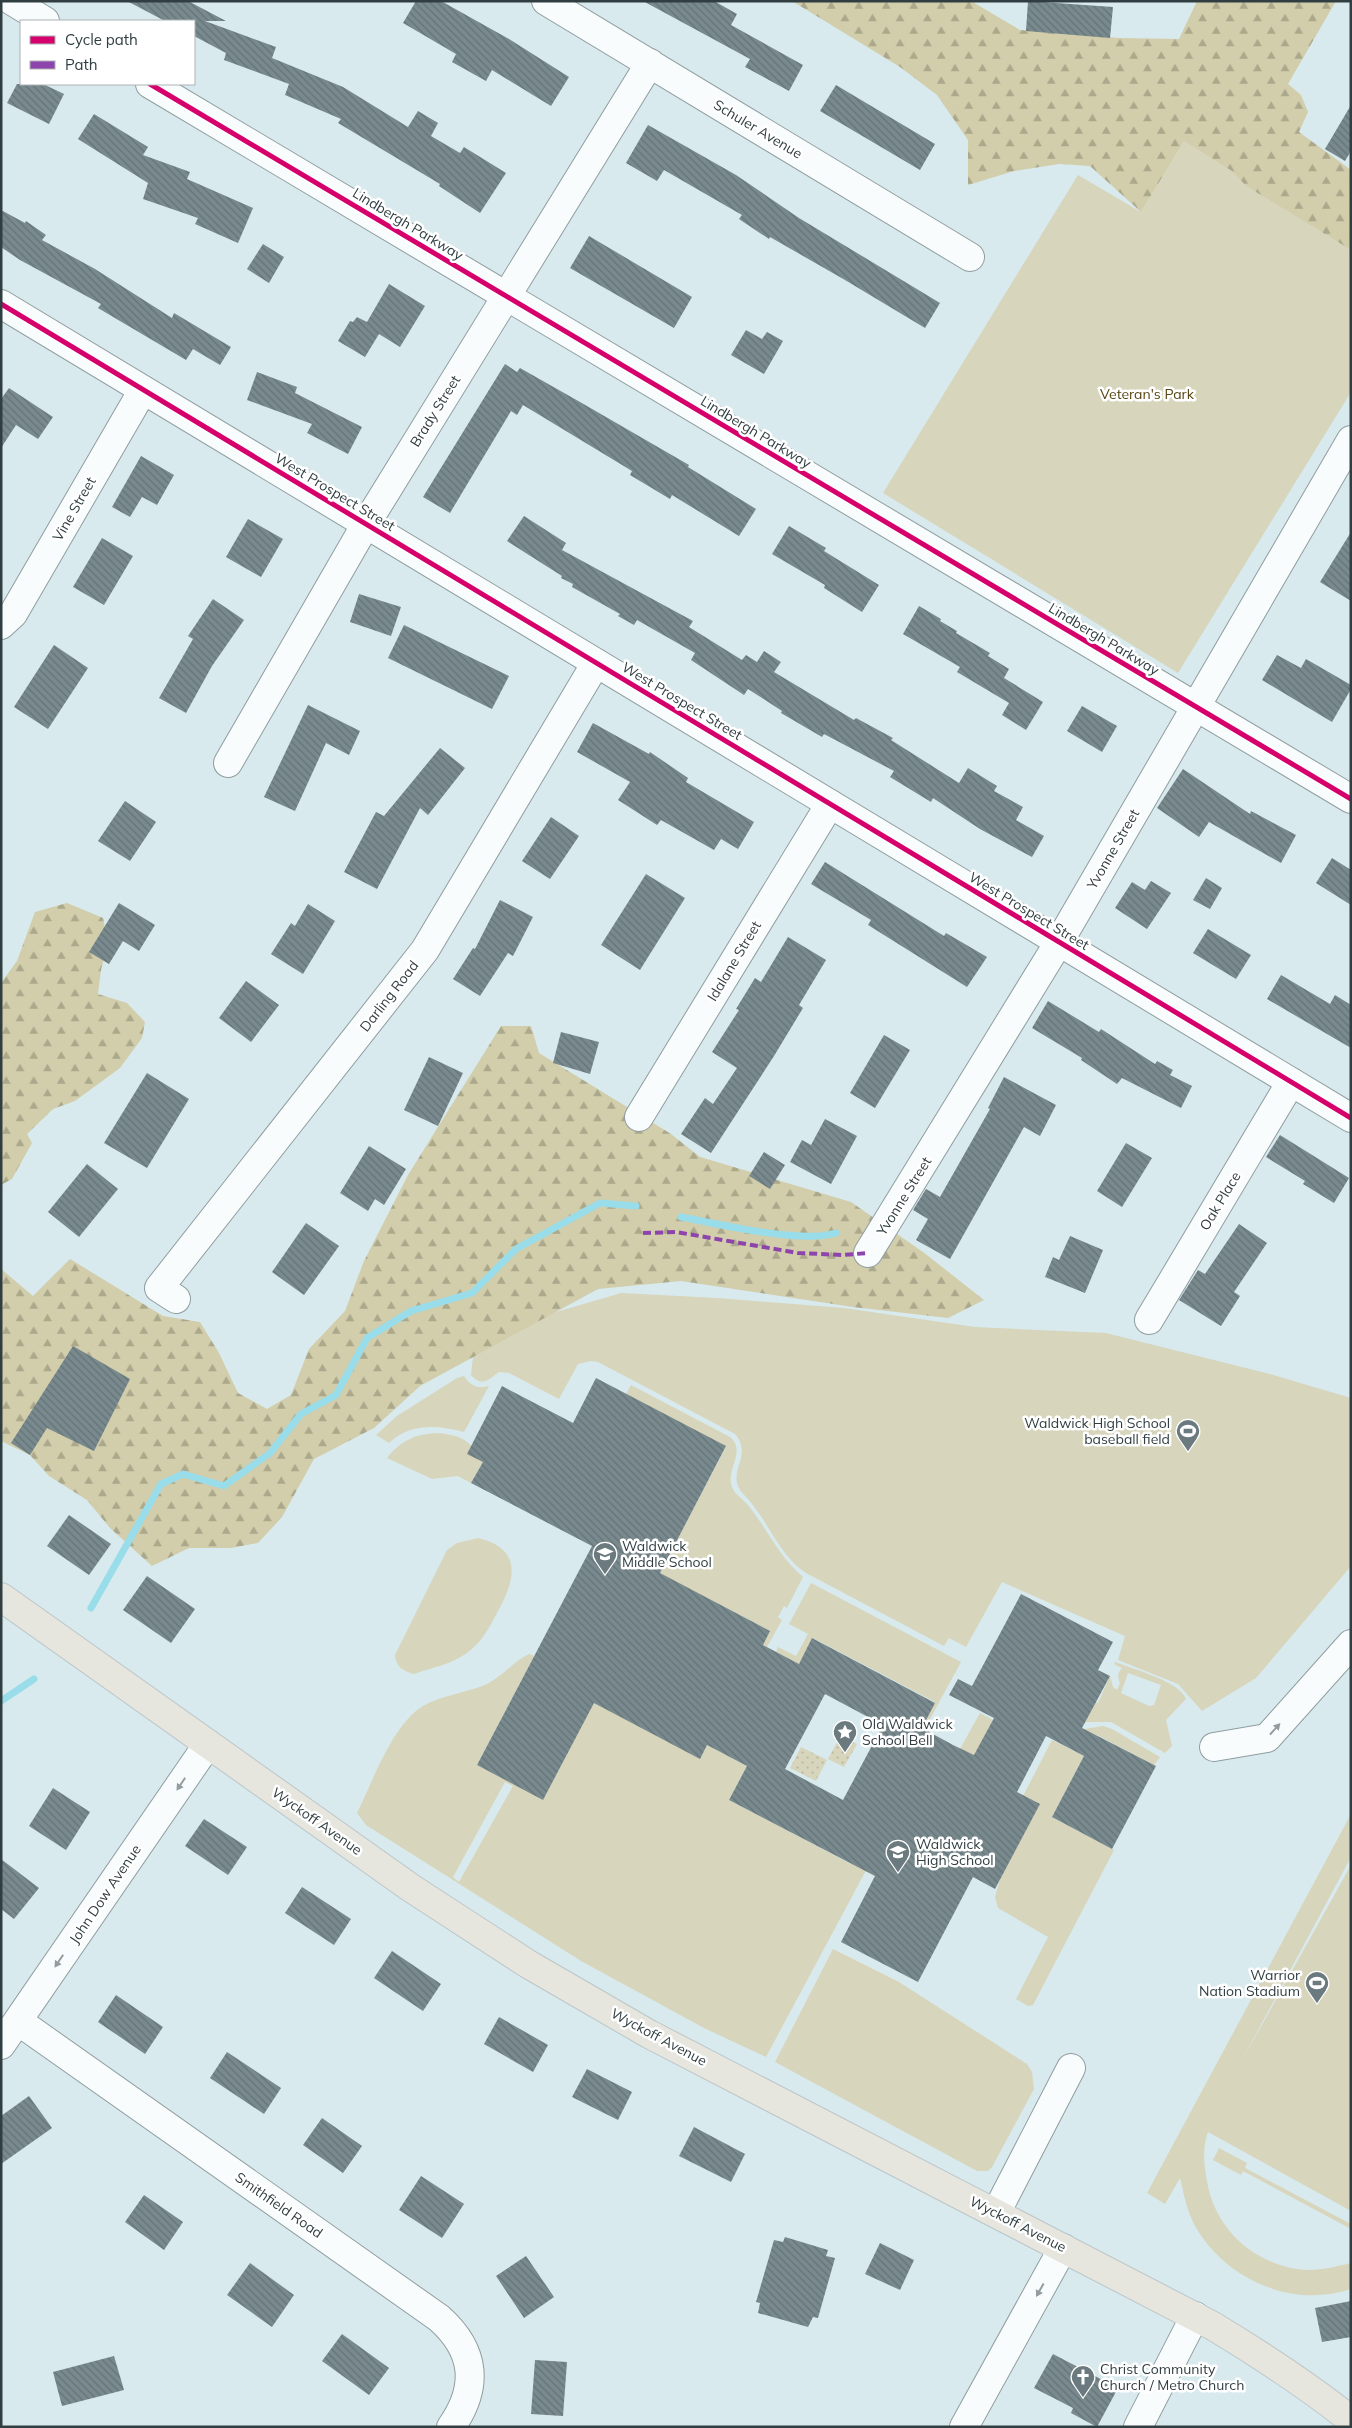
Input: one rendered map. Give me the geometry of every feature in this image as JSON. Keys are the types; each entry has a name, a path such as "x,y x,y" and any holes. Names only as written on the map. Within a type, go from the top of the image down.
{"main road":[{"name":"Wyckoff Avenue","path":"1,1597 411,1888 528,1964 650,2034 1195,2316 1266,2358 1317,2393 1351,2420"}],"street":[{"path":"12,1 43,20"},
{"name":"Schuler Avenue","path":"546,1 970,257"},
{"name":"Brady Street","path":"228,762 366,524 650,63"},
{"name":"Lindbergh Parkway","path":"152,85 1351,799"},
{"name":"West Prospect Street","path":"1,304 1351,1118"},
{"name":"Vine Street","path":"1,625 12,614 143,390"},
{"name":"Yvonne Street","path":"868,1254 1059,942 1351,440"},
{"name":"Darling Road","path":"176,1300 159,1288 425,950 596,663"},
{"name":"Idalane Street","path":"639,1117 830,804"},
{"name":"Oak Place","path":"1149,1320 1290,1082"},
{"path":"1214,1747 1267,1738 1351,1644"},
{"name":"John Dow Avenue","path":"1,2045 208,1744"},
{"name":"Smithfield Road","path":"18,2021 431,2312 452,2330 463,2347 469,2366 469,2389 464,2409 451,2427"},
{"path":"996,2213 1071,2068"},
{"path":"964,2427 1063,2248"},
{"path":"1138,2427 1195,2316"}],"green space":[{"path":"792,1 971,1 1020,30 1119,38 1179,39 1197,1 1336,1 1288,84 1301,95 1308,112 1299,132 1351,170 1351,250 1246,186 1232,171 1184,141 1141,212 1090,166 1059,164 1014,171 968,185 968,140 937,95 900,67"},
{"name":"Veteran's Park","path":"1184,141 1232,170 1246,186 1351,250 1351,392 1178,673 883,493 1078,175 1141,212"},
{"path":"67,903 103,918 108,942 101,970 98,994 127,1003 145,1022 142,1038 120,1068 75,1101 53,1109 27,1134 32,1143 12,1179 1,1185 1,983 17,961 35,912"},
{"path":"501,1026 531,1026 539,1053 671,1134 700,1157 851,1202 923,1252 984,1300 948,1318 853,1307 681,1281 598,1289 420,1386 374,1428 314,1459 282,1517 258,1543 231,1548 189,1548 152,1566 110,1528 87,1500 49,1476 30,1455 1,1441 1,1269 33,1296 70,1259 163,1316 200,1322 219,1353 238,1393 267,1409 291,1395 309,1349 345,1311 364,1261 408,1175"},
{"path":"621,1293 844,1308 975,1327 1106,1333 1270,1374 1351,1398 1351,1566 1256,1678 1202,1711 1178,1684 1118,1660 1125,1636 1002,1582 966,1647 949,1638 944,1646 806,1573 790,1559 738,1486 737,1473 742,1448 735,1434 598,1362 591,1361 578,1364 559,1399 509,1373 499,1372 482,1382 471,1375 473,1357 553,1313"},
{"path":"464,1376 475,1386 489,1386 464,1432 425,1427 397,1436 389,1443 376,1435 397,1416 457,1378"},
{"path":"631,1385 730,1437 735,1442 736,1454 731,1474 733,1490 754,1513 787,1561 803,1577 787,1608 784,1606 778,1617 782,1620 767,1647 763,1645 770,1631 688,1588 645,1600 726,1447 626,1394"},
{"path":"438,1433 465,1440 483,1462 471,1483 458,1476 432,1479 387,1458 403,1442 423,1435"},
{"path":"478,1538 493,1543 503,1550 509,1558 512,1568 508,1589 491,1624 477,1644 461,1657 414,1674 403,1670 397,1663 395,1655 447,1550 457,1543"},
{"path":"811,1583 961,1662 924,1730 922,1729 935,1702 813,1638 799,1664 776,1652 778,1647 796,1656 808,1634 789,1624"},
{"path":"529,1654 534,1656 477,1765 543,1799 607,1677 700,1758 707,1745 747,1766 729,1800 851,1864 878,1848 766,2057 704,2028 581,1961 366,1825 357,1813 384,1755 402,1726 412,1715 430,1702 485,1685","holes":["505,1782 513,1786 459,1882 453,1877"]},
{"path":"1115,1662 1165,1681 1182,1693 1186,1699 1166,1720 1172,1746 1165,1753 1111,1722 1081,1722 1085,1698 1098,1703 1110,1676 1113,1687 1117,1690 1120,1683 1118,1675 1122,1668 1114,1664","holes":["1128,1673 1161,1685 1154,1705 1149,1706 1121,1693"]},
{"path":"980,1713 993,1720 974,1756 960,1749"},
{"path":"1103,1726 1112,1729 1160,1757 1154,1765 1097,1735 1072,1731"},
{"path":"841,1735 857,1744 844,1767 828,1759"},
{"path":"1052,1740 1084,1756 1052,1817 1114,1850 1033,2005 1028,2006 1016,1999 1048,1937 998,1908 995,1897 1023,1796"},
{"path":"801,1747 827,1760 816,1781 790,1768"},
{"path":"1351,1814 1351,1857 1240,2064 1351,1865 1351,2211 1208,2132 1204,2150 1204,2163 1212,2199 1219,2216 1229,2231 1242,2244 1256,2254 1290,2268 1314,2270 1351,2263 1351,2289 1329,2294 1306,2295 1284,2292 1262,2285 1224,2261 1208,2245 1195,2226 1188,2209 1180,2178 1165,2204 1147,2193"},
{"path":"833,1949 899,1982 1027,2064 1032,2072 1034,2089 992,2167 988,2171 977,2171 775,2062"},
{"path":"1219,2148 1247,2163 1245,2168 1351,2224 1351,2229 1243,2171 1241,2175 1213,2160"}],"building":[{"path":"127,1 188,1 226,21 205,21 276,47 272,58 343,87 408,127 418,111 438,123 431,136 460,153 464,147 506,173 480,213 439,186 440,184 338,123 341,119 285,95 289,84 224,60 226,53 195,37 195,20 163,20"},
{"path":"416,1 441,1 509,39 569,77 551,106 492,70 486,81 452,62 456,54 403,23"},
{"path":"643,1 714,1 737,14 731,25 803,65 789,91 745,67 750,59"},
{"path":"1028,1 1113,7 1110,38 1026,31"},
{"path":"17,84 45,85 64,94 49,124 7,103"},
{"path":"836,85 935,144 920,170 820,111"},
{"path":"1351,105 1351,151 1345,161 1325,149"},
{"path":"94,114 148,147 143,155 190,172 187,179 253,208 238,243 195,224 198,218 143,199 148,183 78,139"},
{"path":"648,125 736,175 799,218 940,303 925,328 770,237 769,239 739,219 742,215 664,170 657,181 626,163"},
{"path":"1,210 25,223 26,221 46,235 42,240 95,269 172,318 174,313 231,347 220,365 193,349 186,360 98,308 101,304 20,260 1,247"},
{"path":"589,236 692,297 674,328 570,268"},
{"path":"263,244 284,257 269,283 247,269"},
{"path":"389,284 425,306 400,347 379,334 365,357 338,341 350,321 353,322 357,317 367,322"},
{"path":"746,330 762,339 767,332 783,341 764,374 731,355"},
{"path":"505,364 517,372 520,368 580,402 689,465 688,467 756,509 739,536 672,495 670,499 630,475 632,471 523,405 517,415 511,411 450,513 423,497"},
{"path":"257,372 297,387 295,393 362,427 348,454 307,433 312,424 247,400"},
{"path":"9,388 53,417 38,439 16,425 1,448 1,399"},
{"path":"141,456 174,475 157,505 142,497 130,517 112,507"},
{"path":"524,516 566,543 562,550 693,621 689,627 742,660 746,655 757,662 764,651 781,662 774,672 854,720 856,718 893,738 891,740 959,783 968,768 997,786 994,791 1023,807 1016,820 1044,836 1032,857 980,829 933,798 931,802 890,777 894,771 824,734 822,737 781,713 782,711 748,689 744,695 691,660 695,653 637,620 634,625 618,616 620,614 572,587 573,584 561,578 562,576 507,541"},
{"path":"248,519 283,539 261,577 226,557"},
{"path":"789,526 826,548 824,551 879,585 862,612 824,588 825,585 772,554"},
{"path":"1351,532 1351,601 1320,582"},
{"path":"102,538 133,556 104,605 73,587"},
{"path":"359,594 401,607 391,636 350,622"},
{"path":"213,599 244,620 212,666 186,713 159,698 193,639 188,636"},
{"path":"919,606 941,619 940,621 957,631 956,633 990,653 988,656 1009,669 1004,678 1043,702 1026,730 1002,715 1009,703 957,672 960,667 903,634"},
{"path":"404,625 509,676 492,709 388,658"},
{"path":"54,645 88,668 48,729 14,707"},
{"path":"1277,655 1301,668 1306,659 1351,685 1351,689 1332,722 1262,680"},
{"path":"308,705 360,731 349,755 326,743 295,811 264,797"},
{"path":"1082,706 1117,726 1102,752 1067,731"},
{"path":"593,723 649,754 650,752 688,778 686,782 754,822 738,849 721,839 714,850 661,820 657,825 618,800 630,782 577,752"},
{"path":"440,748 465,768 428,815 420,808 377,889 344,872 376,812 384,816"},
{"path":"1183,769 1250,814 1251,811 1296,835 1281,863 1209,822 1199,837 1157,808"},
{"path":"125,801 156,822 130,861 98,841"},
{"path":"551,817 579,836 550,879 522,861"},
{"path":"1332,858 1351,870 1351,905 1316,883"},
{"path":"825,862 944,936 946,933 987,957 967,987 868,925 871,920 811,884"},
{"path":"646,874 685,898 640,970 601,945"},
{"path":"1206,878 1222,888 1210,909 1193,900"},
{"path":"1151,881 1171,893 1147,929 1115,908 1132,882 1145,890"},
{"path":"500,900 533,917 513,956 508,953 480,996 453,979 473,948 475,949"},
{"path":"119,903 155,925 139,951 123,941 109,964 89,952"},
{"path":"308,904 335,921 303,974 271,954 291,923 295,926"},
{"path":"1208,929 1251,955 1236,979 1193,953"},
{"path":"788,937 826,960 799,1005 803,1008 711,1153 681,1134 705,1098 713,1104 737,1068 712,1052 739,1010 736,1009 755,978 761,982"},
{"path":"1281,975 1330,1004 1335,995 1351,1005 1351,1048 1267,999"},
{"path":"246,981 279,1005 251,1042 219,1018"},
{"path":"1048,1001 1099,1032 1101,1029 1155,1064 1157,1061 1173,1070 1170,1075 1192,1086 1181,1108 1122,1078 1117,1084 1081,1060 1082,1058 1032,1028"},
{"path":"561,1032 599,1042 590,1074 553,1063"},
{"path":"884,1035 910,1050 875,1108 850,1093"},
{"path":"429,1057 463,1073 438,1126 404,1110"},
{"path":"147,1073 189,1099 147,1168 104,1143"},
{"path":"1004,1077 1056,1105 1040,1136 1024,1127 950,1259 916,1240 928,1219 913,1210 926,1189 940,1197 990,1109 988,1108"},
{"path":"825,1119 857,1136 831,1184 790,1162 802,1140 811,1145"},
{"path":"1280,1135 1349,1178 1334,1203 1303,1184 1305,1181 1266,1157"},
{"path":"1126,1143 1152,1158 1122,1207 1097,1191"},
{"path":"369,1146 406,1169 384,1205 375,1199 368,1211 340,1193"},
{"path":"764,1152 785,1165 770,1189 749,1176"},
{"path":"87,1164 118,1189 79,1237 48,1212"},
{"path":"306,1223 339,1246 304,1295 272,1272"},
{"path":"1239,1224 1267,1243 1234,1292 1240,1296 1221,1326 1179,1300 1198,1270 1205,1274"},
{"path":"1070,1236 1103,1250 1085,1293 1045,1277 1053,1257 1059,1260"},
{"path":"73,1346 130,1379 94,1451 47,1428 30,1455 11,1443"},
{"path":"596,1378 726,1446 660,1573 770,1631 763,1645 799,1664 812,1638 935,1703 922,1728 974,1755 994,1718 949,1695 958,1679 972,1686 1021,1594 1113,1642 1098,1670 1110,1676 1082,1728 1156,1766 1112,1849 1052,1817 1084,1756 1046,1736 1017,1792 1040,1804 995,1889 973,1877 918,1982 841,1942 875,1876 729,1800 747,1766 707,1745 700,1759 594,1703 543,1800 477,1765 592,1546 471,1483 483,1462 467,1454 502,1386 573,1423","holes":["825,1694 883,1725 843,1800 785,1769"]},
{"path":"69,1515 111,1544 89,1575 47,1546"},
{"path":"147,1576 195,1609 171,1643 123,1610"},
{"path":"53,1788 90,1812 66,1850 29,1826"},
{"path":"204,1819 247,1847 228,1875 185,1846"},
{"path":"1,1859 39,1888 14,1919 1,1909"},
{"path":"302,1887 351,1919 334,1945 285,1913"},
{"path":"392,1951 441,1984 423,2011 374,1978"},
{"path":"116,1995 163,2027 145,2054 98,2022"},
{"path":"499,2017 548,2045 533,2072 484,2044"},
{"path":"227,2052 281,2088 264,2114 210,2078"},
{"path":"587,2069 632,2092 618,2120 572,2097"},
{"path":"29,2096 52,2128 1,2164 1,2116"},
{"path":"322,2118 362,2146 343,2173 303,2145"},
{"path":"694,2127 745,2154 731,2182 679,2156"},
{"path":"421,2176 464,2204 442,2238 399,2210"},
{"path":"144,2195 183,2222 164,2250 125,2222"},
{"path":"785,2237 828,2250 826,2256 835,2258 818,2318 813,2317 808,2327 758,2313 760,2303 756,2302 774,2240 783,2242"},
{"path":"880,2243 914,2260 900,2290 865,2274"},
{"path":"526,2256 554,2297 524,2318 496,2276"},
{"path":"250,2263 294,2295 272,2327 227,2295"},
{"path":"1351,2301 1351,2337 1322,2342 1315,2308"},
{"path":"342,2334 389,2368 369,2395 322,2361"},
{"name":"Christ Community Church / Metro Church","path":"1053,2354 1118,2388 1097,2427 1071,2413 1073,2408 1034,2388"},
{"path":"114,2356 124,2390 62,2406 53,2372"},
{"path":"535,2360 567,2362 563,2416 531,2414"}],"waterway":[{"path":"91,1608 161,1484 183,1474 224,1486 270,1453 301,1414 336,1395 367,1338 411,1311 472,1293 516,1249 600,1203 636,1206"},
{"path":"681,1217 782,1235 821,1236 836,1233"},
{"path":"1,1701 34,1679"}],"marked path":[{"path":"643,1233 676,1232 798,1253 843,1255 868,1253"}],"cycle path":[{"path":"152,85 1351,799"},
{"path":"1,304 1351,1118"}],"place":[{"name":"Waldwick High School baseball field","path":"1188,1452"},
{"name":"Waldwick Middle School","path":"605,1575"},
{"name":"Old Waldwick School Bell","path":"845,1753"},
{"name":"Waldwick High School","path":"898,1873"},
{"name":"Warrior Nation Stadium","path":"1317,2004"},
{"name":"Christ Community Church / Metro Church","path":"1083,2398"}]}
